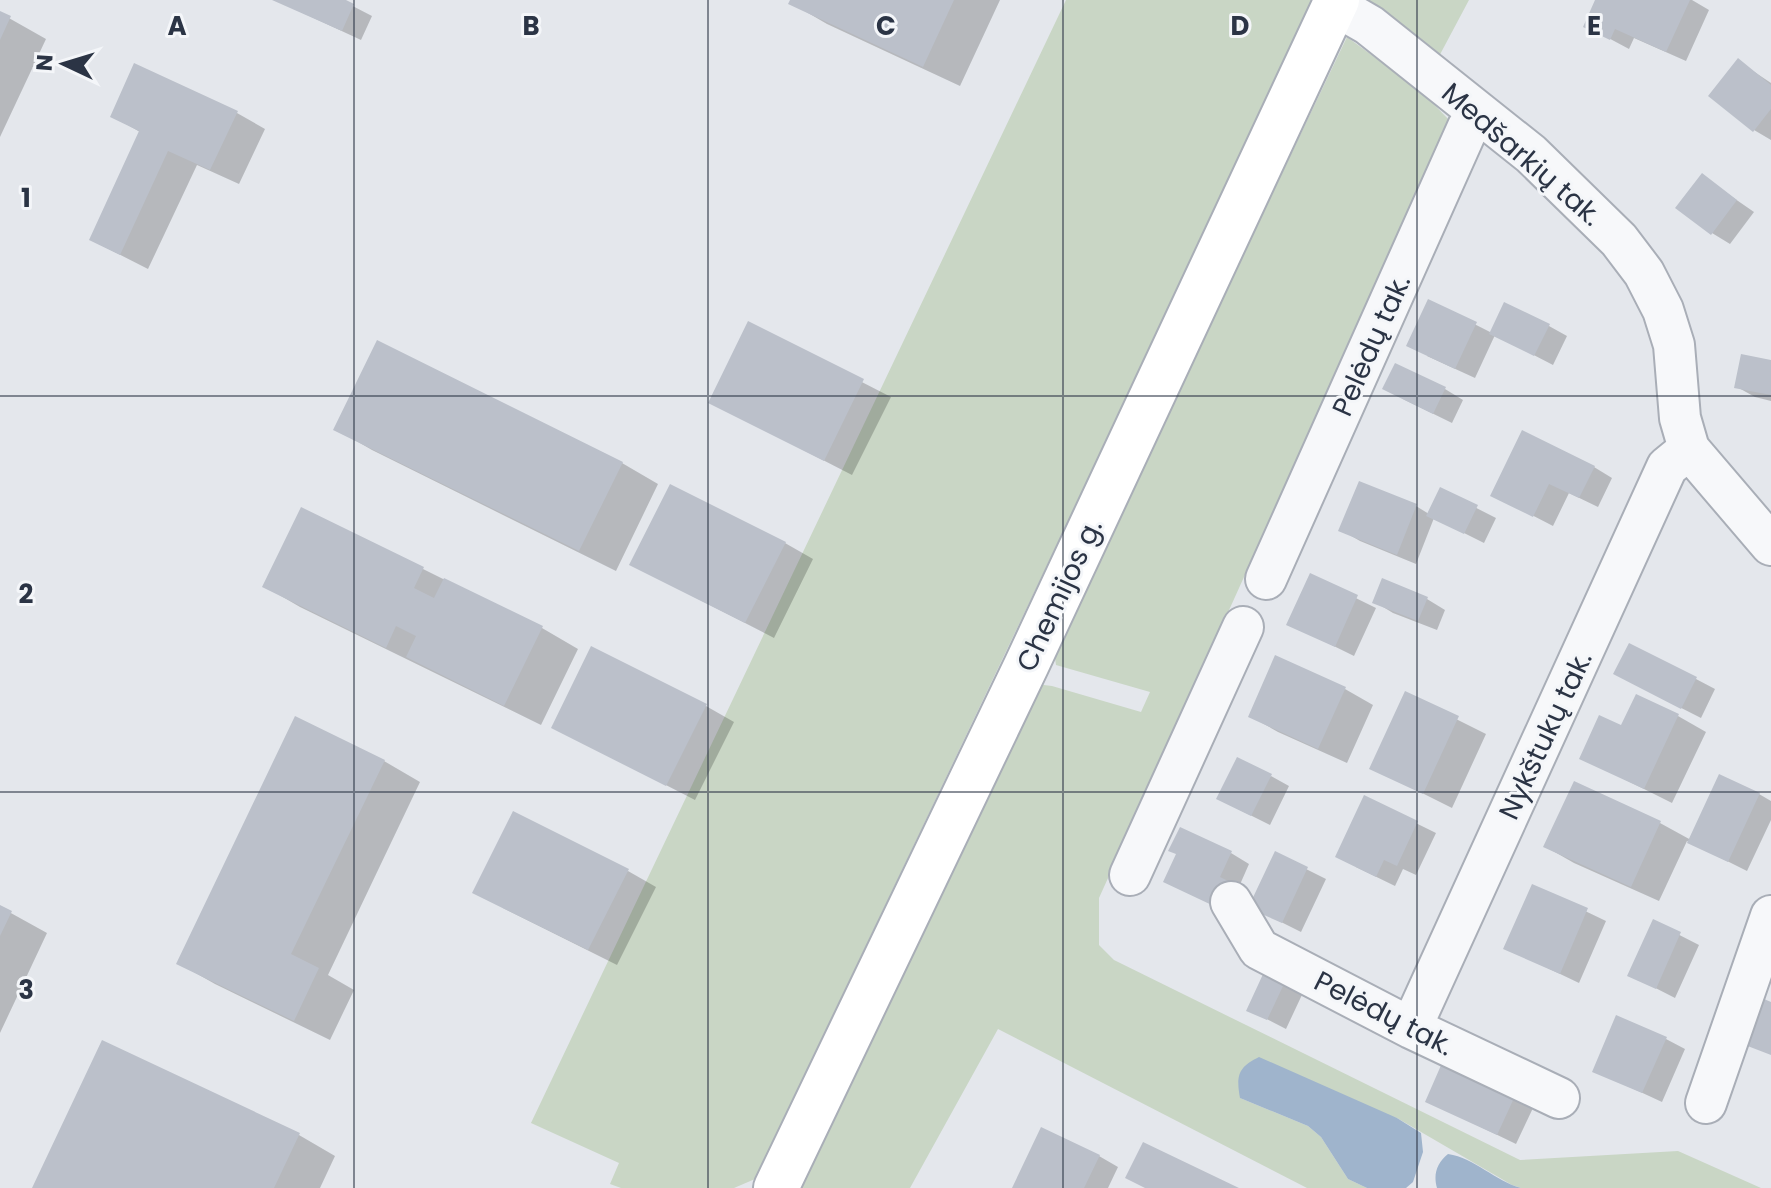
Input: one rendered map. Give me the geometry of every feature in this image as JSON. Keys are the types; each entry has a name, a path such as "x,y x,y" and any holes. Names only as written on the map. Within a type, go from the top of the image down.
{"main road":[{"name":"Chemijos g.","path":"776,1188 1026,666 1335,2"}],"street":[{"name":"Medšarkių tak.","path":"1335,2 1369,25 1531,154 1619,240 1644,273 1663,310 1674,345 1680,418 1689,449 1771,545"},
{"name":"Pelėdų tak.","path":"1266,579 1468,127 1478,112"},
{"name":"Nykštukų tak.","path":"1411,1028 1667,467 1689,449"},
{"path":"1130,875 1243,627"},
{"name":"Pelėdų tak.","path":"1231,902 1259,949 1411,1028 1559,1098"},
{"path":"1706,1103 1771,916"}],"green space":[{"path":"1066,0 1316,0 755,1179 734,1188 621,1188 610,1184 619,1163 531,1123"},
{"path":"1367,0 1469,0 1436,62"},
{"path":"1347,37 1422,92 1450,121 1099,898 1099,945 1114,960 1520,1160 1678,1151 1761,1188 1521,1188 1397,1118 1240,1098 1308,1126 1321,1137 1348,1179 1367,1188 1307,1188 998,1029 910,1188 799,1188 1036,684 1141,712 1150,692 1056,665 1054,651"}],"water":[{"path":"1259,1057 1397,1118 1421,1133 1423,1152 1413,1182 1406,1188 1367,1188 1348,1179 1321,1137 1308,1126 1240,1098 1240,1073"},
{"path":"1448,1154 1467,1160 1521,1188 1437,1188 1437,1169"}],"building":[{"path":"272,0 346,0 354,4 342,31"},
{"path":"790,0 954,0 923,67 788,4"},
{"path":"1595,0 1690,0 1666,52 1615,29 1610,40 1583,27"},
{"path":"0,11 11,16 0,40"},
{"path":"1738,58 1771,85 1771,109 1753,132 1708,96"},
{"path":"134,63 238,111 210,170 168,151 120,255 89,240 139,131 110,117"},
{"path":"1702,173 1737,200 1711,235 1675,208"},
{"path":"1428,299 1477,322 1455,369 1406,346"},
{"path":"1504,302 1550,324 1534,356 1489,334"},
{"path":"748,321 864,379 824,461 708,403"},
{"path":"377,340 623,462 579,551 333,430"},
{"path":"1741,354 1771,360 1771,395 1734,388"},
{"path":"1395,363 1446,387 1433,414 1382,389"},
{"path":"1522,430 1595,466 1579,498 1549,484 1533,517 1490,496"},
{"path":"1359,481 1417,504 1397,555 1338,531"},
{"path":"670,484 786,542 745,623 629,565"},
{"path":"1440,487 1478,505 1464,534 1426,516"},
{"path":"301,507 424,567 414,588 434,598 444,578 543,626 504,706 406,657 416,636 396,626 386,648 262,587"},
{"path":"1310,573 1358,595 1335,647 1286,625"},
{"path":"1382,578 1428,597 1418,621 1372,603"},
{"path":"1629,643 1697,677 1681,709 1613,674"},
{"path":"591,646 707,704 666,786 551,728"},
{"path":"1275,655 1346,687 1318,749 1248,717"},
{"path":"1405,691 1459,716 1423,794 1369,769"},
{"path":"1636,694 1679,714 1644,789 1579,759 1599,715 1621,725"},
{"path":"295,716 385,760 291,954 319,968 294,1021 176,964"},
{"path":"1237,757 1272,774 1251,816 1216,799"},
{"path":"1719,774 1760,793 1728,862 1687,843"},
{"path":"1574,781 1661,821 1631,887 1543,847"},
{"path":"1364,795 1418,821 1397,866 1384,860 1376,877 1335,857"},
{"path":"513,811 629,869 588,950 472,893"},
{"path":"1180,827 1232,851 1220,877 1228,881 1216,907 1163,882 1176,854 1168,851"},
{"path":"1275,851 1308,867 1282,923 1248,908"},
{"path":"1532,884 1588,908 1560,974 1503,949"},
{"path":"0,905 12,911 0,936"},
{"path":"1653,919 1681,932 1656,989 1627,976"},
{"path":"1270,959 1291,969 1267,1020 1246,1011"},
{"path":"1764,999 1771,1002 1771,1055 1745,1045"},
{"path":"1616,1015 1667,1037 1642,1093 1592,1072"},
{"path":"102,1040 300,1133 274,1188 32,1188"},
{"path":"1442,1063 1515,1096 1497,1135 1425,1102"},
{"path":"1041,1127 1100,1155 1084,1188 1012,1188"},
{"path":"1143,1142 1239,1188 1145,1188 1125,1178"}]}
